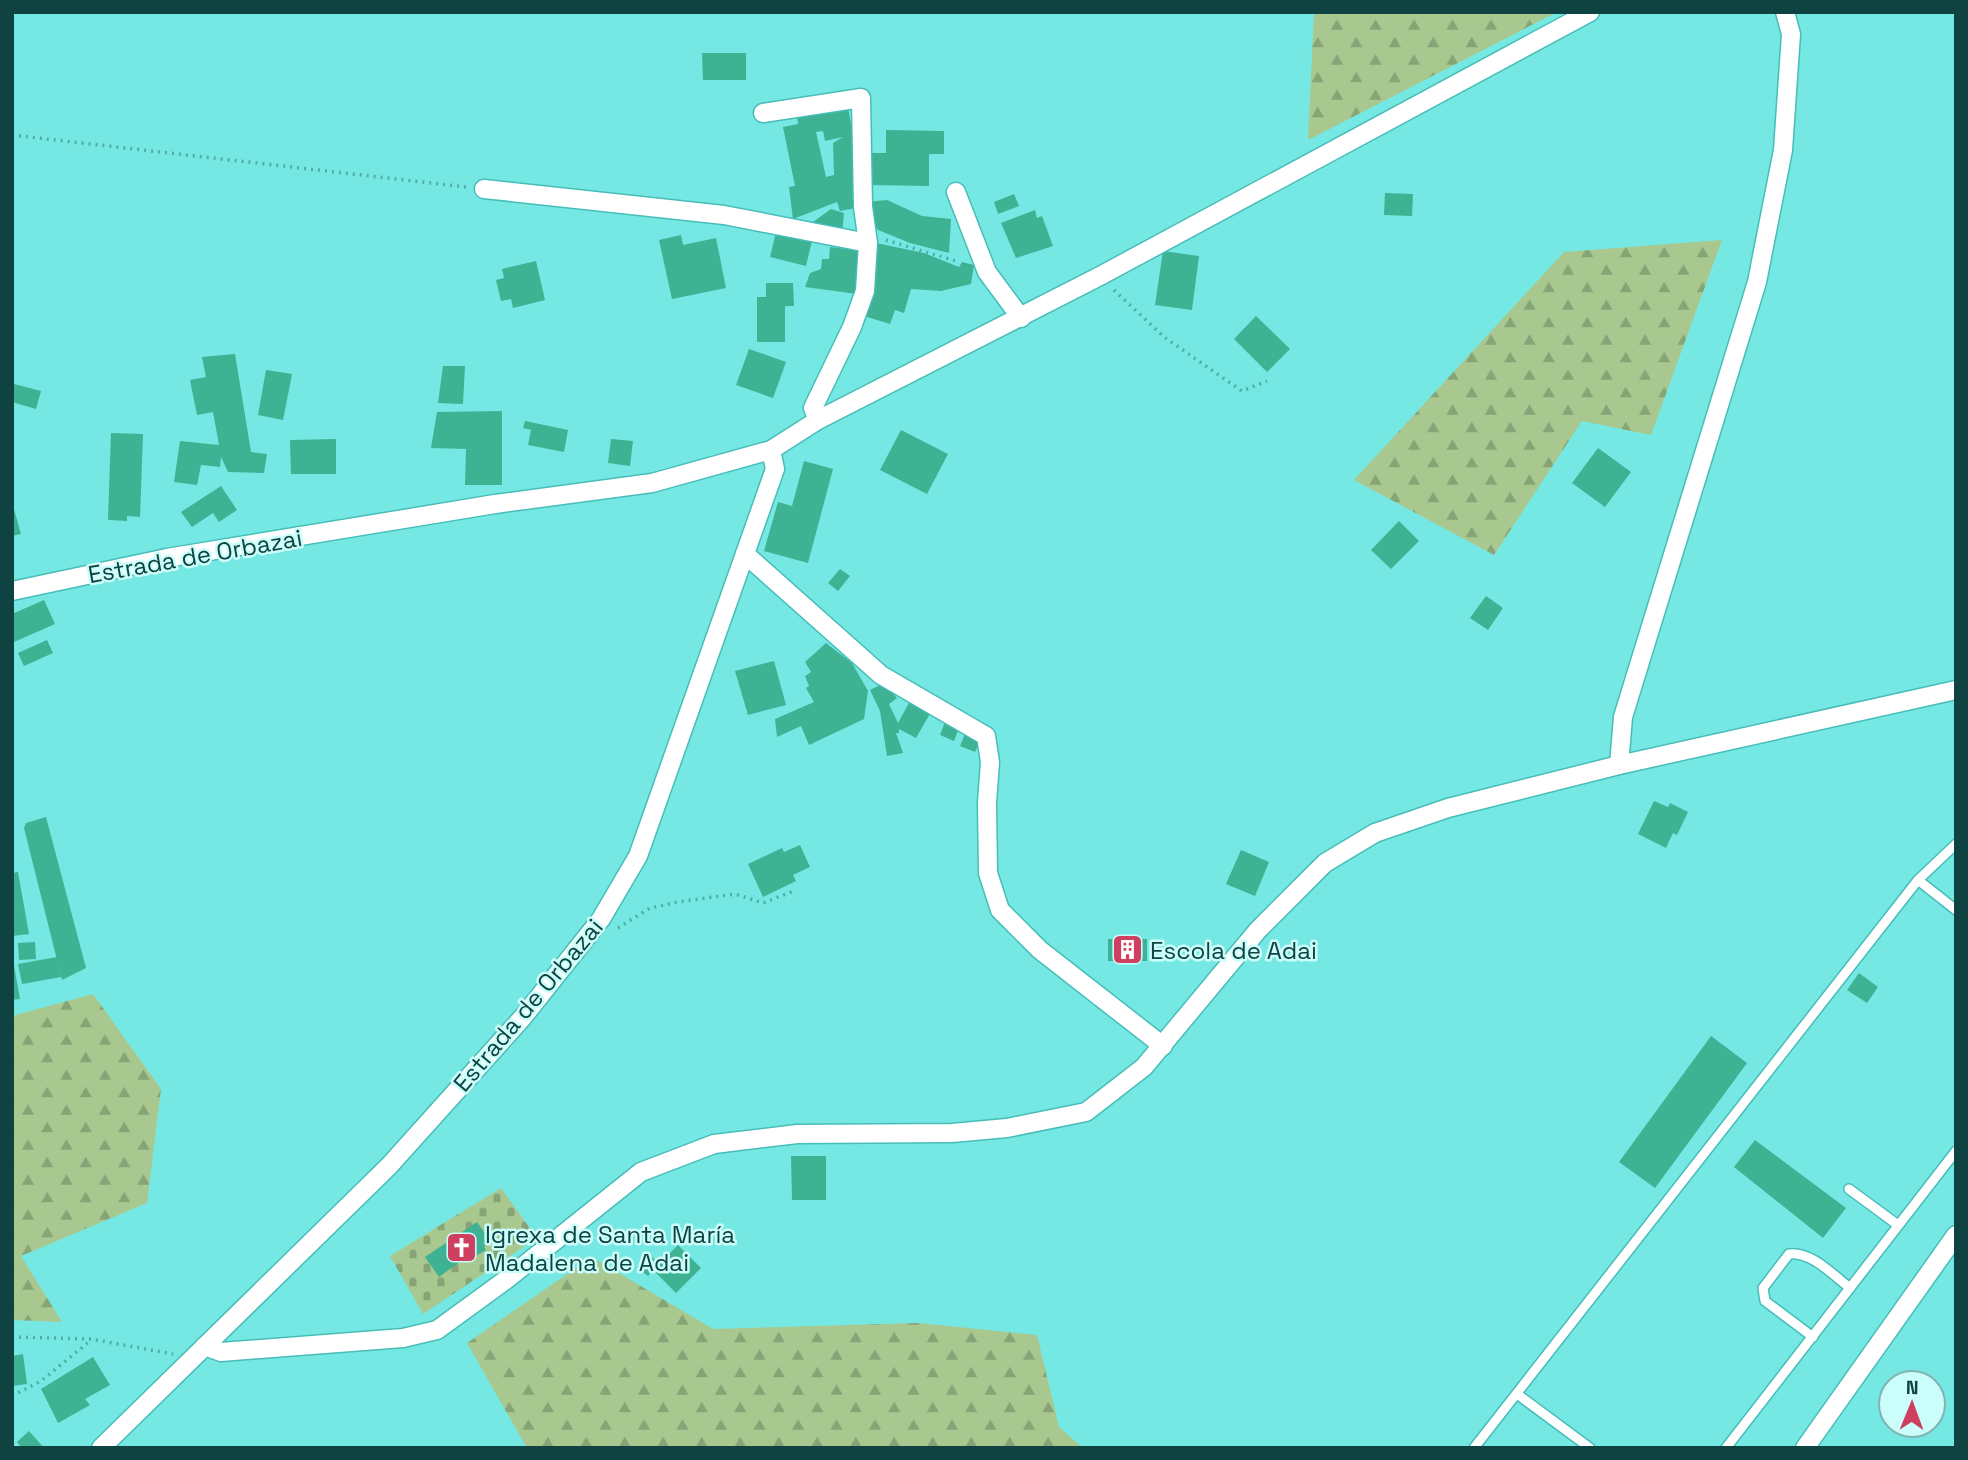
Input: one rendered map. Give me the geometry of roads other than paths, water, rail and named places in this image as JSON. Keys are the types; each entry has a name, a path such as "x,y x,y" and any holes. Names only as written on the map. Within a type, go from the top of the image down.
{"street":[{"name":"Estrada de Orbazai","path":"12,591 167,558 495,504 652,483 771,450 818,420 1021,318 1590,12"},
{"path":"1619,765 1623,717 1757,282 1783,150 1791,34 1785,12"},
{"path":"763,113 861,98 863,207 868,239 865,291 852,327 813,408 818,420"},
{"path":"484,189 724,215 868,239"},
{"path":"956,192 987,272 1021,318"},
{"name":"Estrada de Orbazai","path":"101,1448 389,1166 523,1017 601,919 638,856 775,469 771,450"},
{"path":"745,554 881,675 986,736 990,762 987,803 988,873 1000,910 1040,950 1163,1046"},
{"path":"199,1352 404,1338 437,1330 507,1279 641,1172 714,1144 797,1134 951,1133 1007,1129 1086,1112 1144,1068 1258,930 1325,863 1375,833 1436,813 1619,765 1956,690"},
{"path":"1805,1448 1956,1235"},
{"path":"228,1323 249,1350"}],"lane":[{"path":"1474,1448 1918,880 1956,844"},
{"path":"1918,880 1956,910"},
{"path":"1726,1448 1956,1150"},
{"path":"1849,1189 1898,1224"},
{"path":"1813,1337 1765,1301 1763,1288 1789,1255 1799,1253 1850,1288"},
{"path":"1517,1394 1590,1448"}],"place":[{"name":"Escola de Adai","path":"1127,950"},
{"name":"Igrexa de Santa María Madalena de Adai","path":"462,1248"}]}
